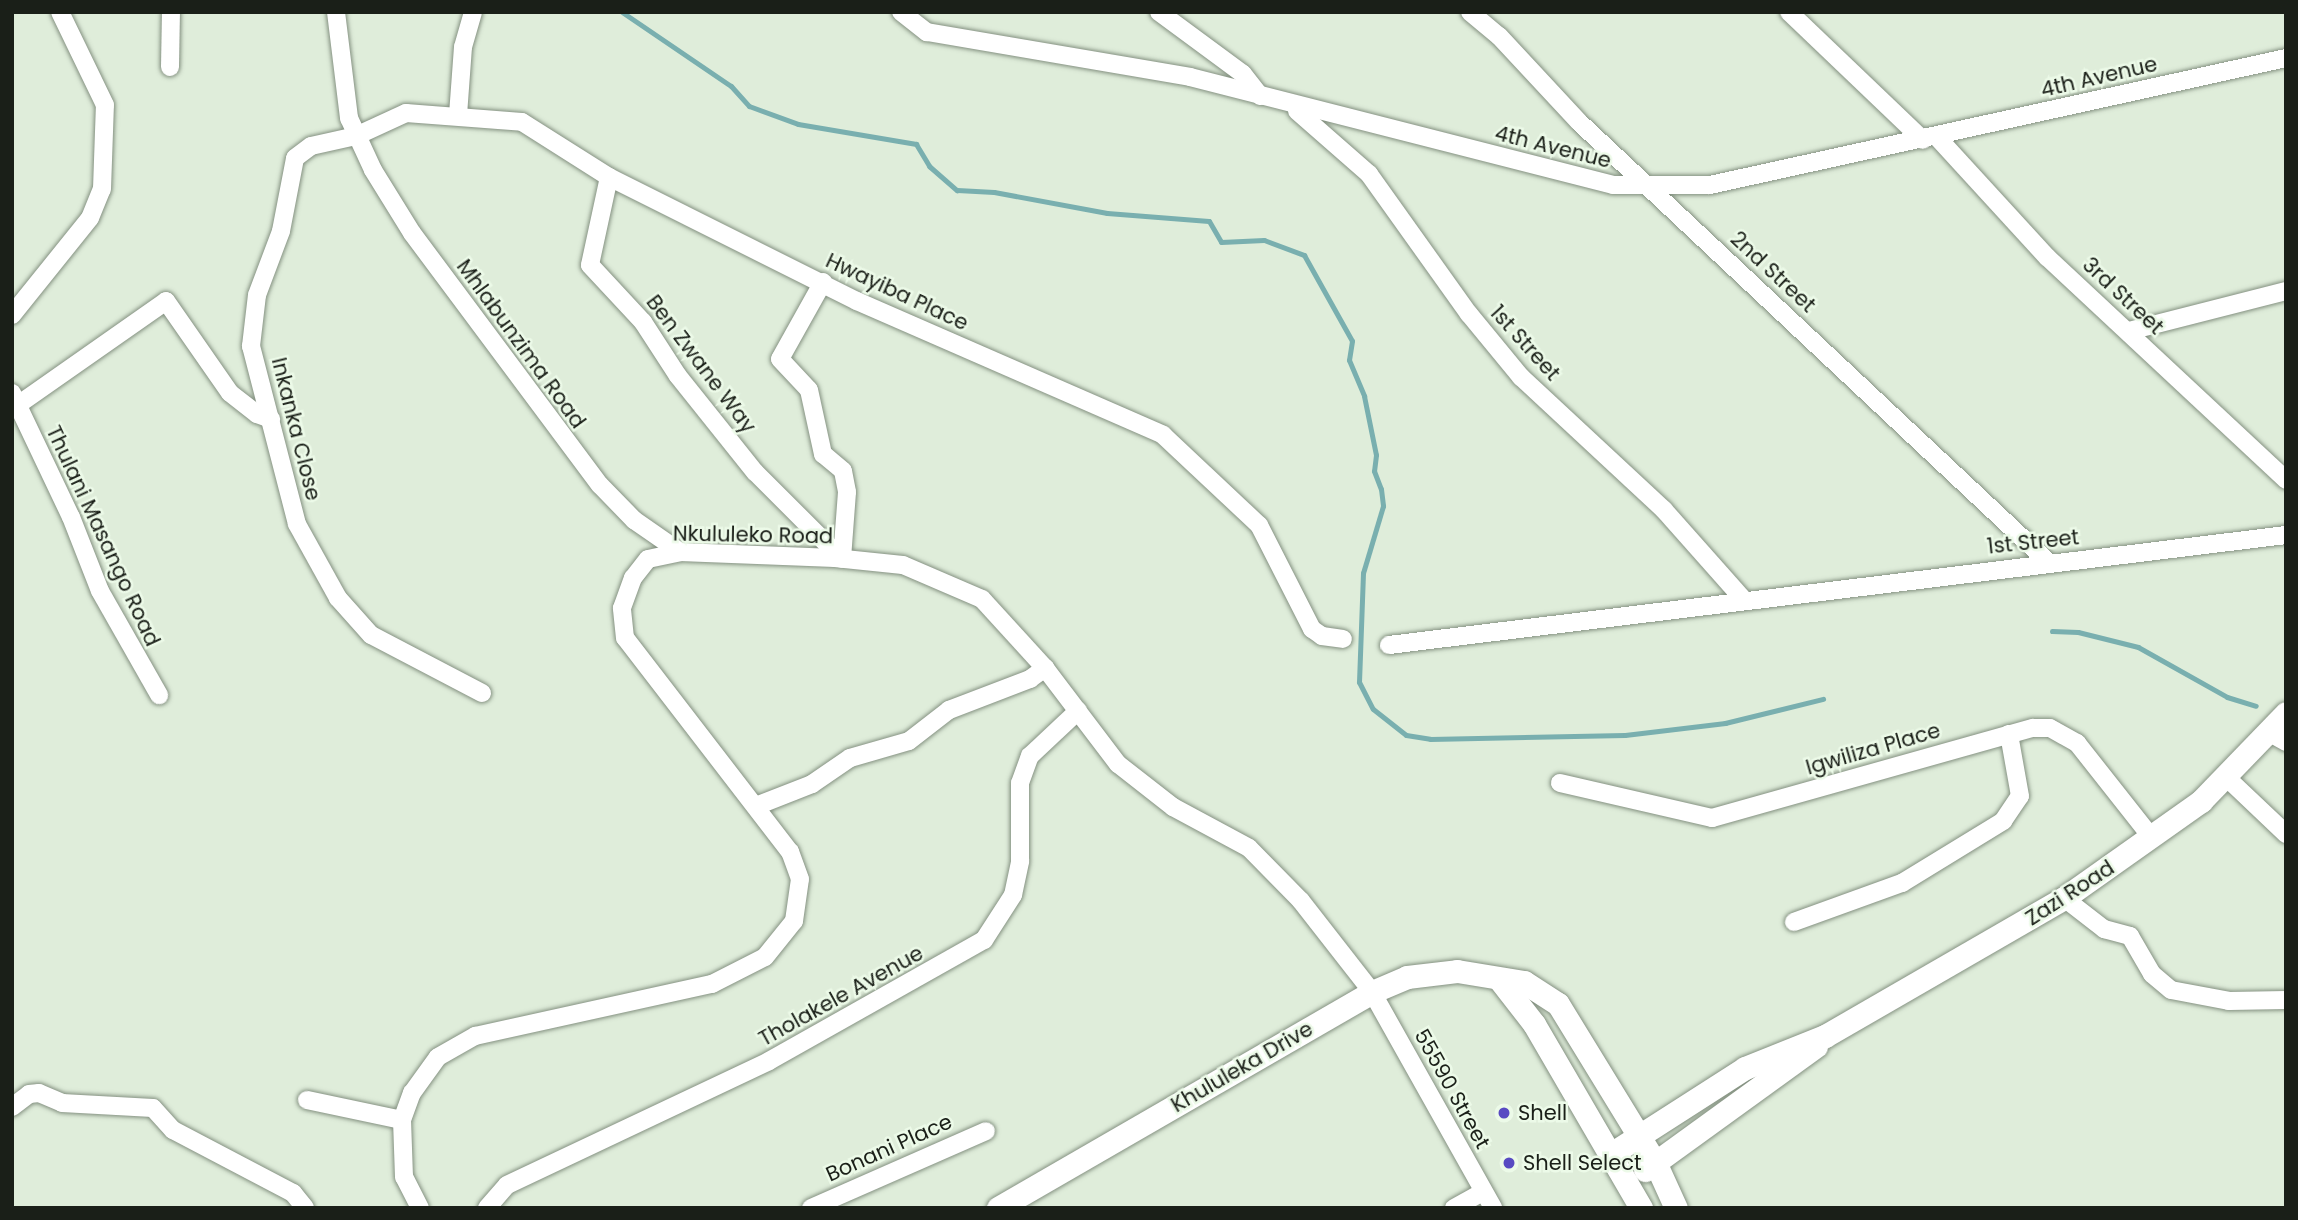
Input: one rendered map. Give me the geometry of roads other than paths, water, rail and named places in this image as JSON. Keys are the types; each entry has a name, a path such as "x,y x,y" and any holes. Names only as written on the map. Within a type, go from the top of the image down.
{"street":[{"path":"12,315 90,218 103,189 105,105 60,12"},
{"path":"170,67 171,12"},
{"name":"Mhlabunzima Road","path":"336,12 344,94 356,136 412,233 560,436 634,520 680,552"},
{"path":"458,115 463,47 472,12"},
{"name":"4th Avenue","path":"901,12 927,32 1190,77 1289,105 1613,186 1710,185 1930,139 2286,58"},
{"path":"1159,12 1243,74 1260,96"},
{"name":"2nd Street","path":"1470,12 1646,185 2048,562"},
{"name":"3rd Street","path":"1789,12 1930,139 2048,257 2286,480"},
{"name":"1st Street","path":"1289,105 1369,174 1469,314 1521,377 1664,510 1743,599"},
{"name":"Hwayiba Place","path":"356,136 406,113 522,122 609,177 822,282 929,334 1163,435 1259,525 1312,629 1322,636 1343,639"},
{"name":"Inkanka Close","path":"356,136 311,146 296,158 288,205 257,295 250,330 297,524 319,568 357,624 482,693"},
{"name":"Ben Zwane Way","path":"609,177 590,265 643,322 678,376 755,472 838,558"},
{"path":"822,282 780,359 808,390 823,454 843,471 848,492 838,558"},
{"path":"2129,331 2286,291"},
{"path":"14,403 166,301 230,393 257,414 271,419"},
{"name":"Thulani Masango Road","path":"14,403 71,517 100,591 159,695"},
{"name":"1st Street","path":"1389,645 1743,599 2048,562 2126,557 2286,535"},
{"name":"Nkululeko Road","path":"420,1208 402,1168 402,1120 425,1073 438,1057 464,1041 712,984 765,957 794,921 800,879 790,852 625,638 622,608 633,578 648,559 680,552 838,558 903,565 967,590 1000,617 1045,668 1118,764 1144,787 1249,848 1301,901 1373,992"},
{"path":"756,806 812,784 850,758 909,741 949,710 1030,679 1045,668"},
{"name":"Tholakele Avenue","path":"487,1208 507,1185 769,1061 984,940 1013,895 1020,861 1020,783 1030,756 1077,711"},
{"name":"Zazi Road","path":"1611,1154 1745,1068 1825,1036 2064,898 2152,838 2277,737 2286,713"},
{"name":"Igwiliza Place","path":"1560,783 1712,818 2009,734 2050,728 2077,743 2152,838"},
{"path":"1794,922 1902,883 2003,821 2020,796 2009,734"},
{"path":"2226,777 2286,834"},
{"path":"2064,898 2104,929 2130,936 2152,974 2171,990 2229,1001 2286,1000"},
{"name":"Khululeka Drive","path":"998,1208 1373,992 1432,971 1524,982 1558,1004 1640,1135 1676,1208"},
{"path":"1499,979 1534,1024 1629,1183 1641,1208"},
{"name":"55590 Street","path":"1373,992 1488,1200"},
{"name":"Zazi Road","path":"1629,1183 1808,1055 1825,1036"},
{"path":"12,1107 29,1094 39,1093 61,1103 153,1108 173,1130 293,1193 304,1208"},
{"path":"307,1100 402,1120"},
{"name":"Bonani Place","path":"811,1208 986,1131"},
{"path":"1454,1208 1488,1200"}],"waterway":[{"path":"622,12 731,86 749,106 798,124 916,144 929,166 957,190 994,192 1107,213 1209,221 1221,242 1264,240 1304,255 1352,341 1349,360 1364,396 1376,455 1374,471 1381,489 1383,506 1363,573 1359,682 1373,709 1406,735 1430,739 1625,735 1725,723 1823,699"},
{"path":"2052,631 2078,632 2138,647 2227,697 2256,706"}],"place":[{"name":"Shell","path":"1504,1113"},
{"name":"Shell Select","path":"1509,1163"}]}
